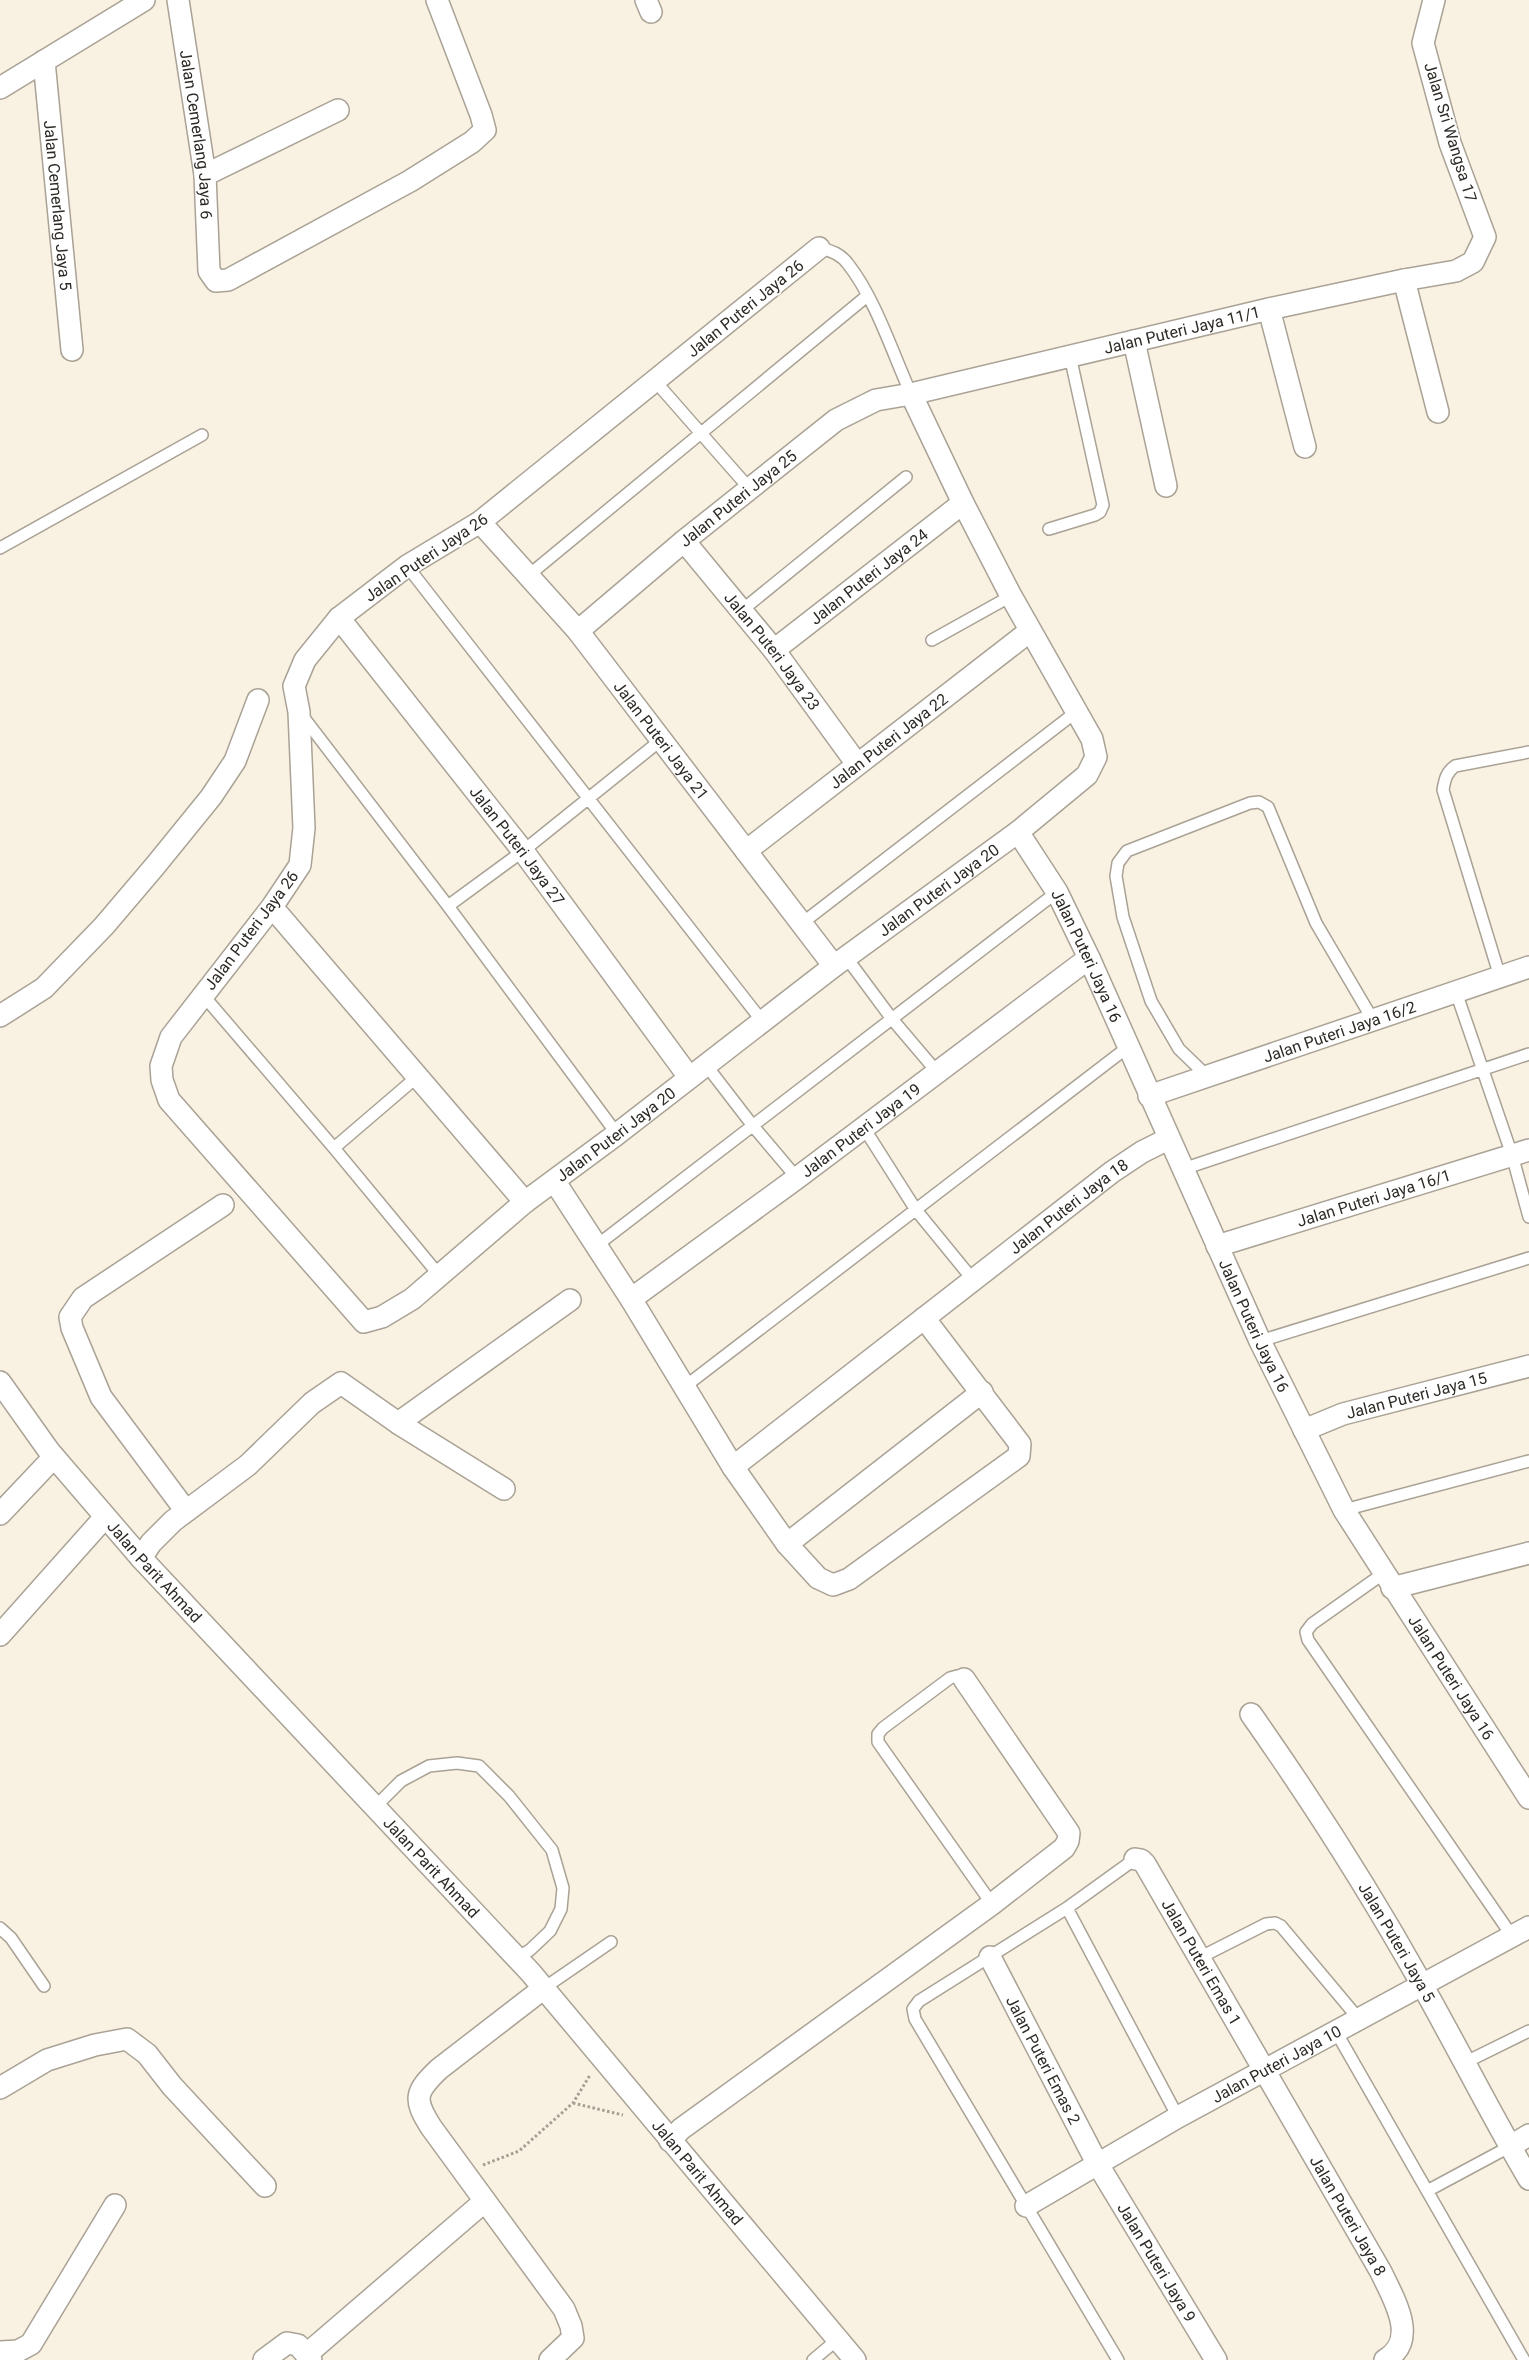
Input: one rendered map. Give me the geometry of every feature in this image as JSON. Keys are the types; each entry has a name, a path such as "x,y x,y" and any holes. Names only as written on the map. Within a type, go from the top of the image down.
{"street":[{"path":"0,88 144,0"},
{"name":"Jalan Cemerlang Jaya 6","path":"178,0 205,176 209,271 216,281 228,280 410,181 472,142 485,130 437,0"},
{"name":"Jalan Sri Wangsa 17","path":"1434,0 1423,43 1450,143 1485,237 1464,266"},
{"name":"Jalan Cemerlang Jaya 5","path":"44,61 72,350"},
{"path":"205,176 338,110"},
{"name":"Jalan Puteri Jaya 26","path":"169,1100 162,1080 162,1066 171,1038 272,907 300,865 304,828 299,712 294,686 305,660 339,618 407,566 480,522 818,248"},
{"name":"Jalan Puteri Jaya 11/1","path":"911,394 1269,309 1464,266"},
{"path":"1404,280 1438,412"},
{"path":"1269,309 1305,447"},
{"path":"1134,341 1166,486"},
{"path":"911,394 963,503 1011,596 1076,712"},
{"name":"Jalan Puteri Jaya 25","path":"578,631 684,541 836,420 876,400 911,394"},
{"name":"Jalan Puteri Jaya 24","path":"774,650 963,503"},
{"name":"Jalan Puteri Jaya 21","path":"480,522 578,631 801,924 840,962"},
{"name":"Jalan Puteri Jaya 23","path":"684,541 774,650 857,764"},
{"name":"Jalan Puteri Jaya 27","path":"339,618 698,1071"},
{"name":"Jalan Puteri Jaya 22","path":"746,851 1030,631"},
{"path":"0,1016 44,988 104,926 155,866 211,797 235,761 258,700"},
{"name":"Jalan Puteri Jaya 20","path":"169,1100 364,1322 382,1317 405,1303 525,1202 555,1182 840,962 1018,832 1086,775 1096,757 1092,739 1076,712"},
{"name":"Jalan Puteri Jaya 16","path":"1018,832 1057,892 1089,958 1168,1139 1260,1341 1344,1510 1529,1798"},
{"path":"272,907 525,1202"},
{"name":"Jalan Puteri Jaya 19","path":"630,1299 797,1178 1089,958"},
{"name":"Jalan Puteri Jaya 16/2","path":"1149,1096 1206,1075 1529,967"},
{"name":"Jalan Puteri Jaya 18","path":"733,1467 1112,1172 1142,1152 1168,1139"},
{"name":"Jalan Puteri Jaya 16/1","path":"1217,1246 1521,1152"},
{"path":"555,1182 630,1299 682,1388 733,1467 787,1544 818,1578 833,1585 850,1579 1019,1456 1020,1444 924,1318"},
{"path":"179,1516 101,1397 75,1336 70,1317 83,1298 223,1206"},
{"path":"398,1423 570,1300"},
{"name":"Jalan Puteri Jaya 15","path":"1304,1430 1343,1414 1529,1366"},
{"name":"Jalan Parit Ahmad","path":"0,1382 54,1457 105,1517 146,1551 378,1803 550,1983 594,2047 655,2122 676,2135 855,2360"},
{"path":"146,1551 179,1516 248,1465 312,1404 341,1383 398,1423 504,1489"},
{"path":"787,1544 982,1392"},
{"path":"0,1514 54,1457"},
{"path":"0,1635 105,1517"},
{"path":"1388,1581 1529,1552"},
{"path":"676,2135 698,2117 992,1904 1064,1848 1068,1841 1069,1833 964,1679"},
{"name":"Jalan Puteri Jaya 5","path":"1250,1714 1295,1777 1367,1889 1422,1984 1529,2180"},
{"name":"Jalan Puteri Emas 1","path":"1134,1859 1141,1860 1146,1864 1266,2071"},
{"name":"Jalan Puteri Jaya 10","path":"1026,2206 1178,2117 1266,2071 1335,2030 1520,1931"},
{"name":"Jalan Puteri Emas 2","path":"990,1957 1097,2163"},
{"path":"550,1983 439,2069 425,2083 418,2101 422,2113 564,2309 573,2338 550,2360"},
{"path":"0,2088 47,2060 95,2045 127,2039 147,2054 172,2086 265,2186"},
{"name":"Jalan Puteri Jaya 8","path":"1266,2071 1381,2272 1402,2318 1402,2340 1390,2357 1385,2360"},
{"path":"1509,2146 1529,2135"},
{"name":"Jalan Puteri Jaya 9","path":"1097,2163 1216,2360"},
{"path":"264,2360 286,2343 298,2345 309,2357 485,2202"},
{"path":"0,2352 18,2351 32,2344 115,2205"}],"lane":[{"path":"818,248 832,250 848,263 868,296 911,394"},
{"path":"529,575 868,296"},
{"path":"1049,529 1094,515 1100,512 1103,505 1070,356"},
{"path":"655,381 749,488"},
{"path":"0,548 202,435"},
{"path":"741,611 906,477"},
{"path":"407,566 762,1021"},
{"path":"932,640 1011,596"},
{"path":"299,712 448,906 617,1134"},
{"path":"801,924 1076,712"},
{"path":"448,906 523,851 661,740"},
{"path":"1500,977 1443,790 1444,779 1448,771 1455,766 1529,752"},
{"path":"1206,1075 1180,1048 1151,1001 1123,917 1116,876 1118,863 1127,851 1250,803 1259,802 1268,807 1316,923 1372,1020"},
{"path":"596,1246 1057,892"},
{"path":"840,962 937,1072"},
{"path":"1456,992 1482,1069 1521,1152 1529,1217"},
{"path":"203,995 334,1148 439,1275"},
{"path":"682,1388 1128,1047"},
{"path":"1183,1169 1529,1054"},
{"path":"698,1071 753,1126 797,1178"},
{"path":"334,1148 418,1076"},
{"path":"864,1128 916,1210 974,1281"},
{"path":"1260,1341 1529,1258"},
{"path":"1344,1510 1529,1461"},
{"path":"1388,1581 1312,1624 1306,1632 1308,1640 1520,1931"},
{"path":"964,1679 957,1676 950,1678 883,1728 878,1734 878,1742 992,1904"},
{"path":"378,1803 401,1781 428,1766 457,1763 479,1766 509,1796 552,1850 564,1888 562,1909 550,1931 524,1954"},
{"path":"1118,2360 915,2018 913,2010 920,2002 1067,1908 1134,1859"},
{"path":"1067,1908 1178,2117"},
{"path":"1200,1958 1266,1924 1274,1923 1281,1926 1358,2018"},
{"path":"0,1928 10,1938 44,1986"},
{"path":"550,1983 611,1942"},
{"path":"1335,2030 1524,2360"},
{"path":"1464,2063 1529,2032"},
{"path":"1427,2191 1509,2146"},
{"path":"812,2360 838,2339"}],"path":[{"path":"460,2166 482,2165 518,2150 573,2103 590,2077 594,2047"},
{"path":"573,2103 655,2122"}]}
